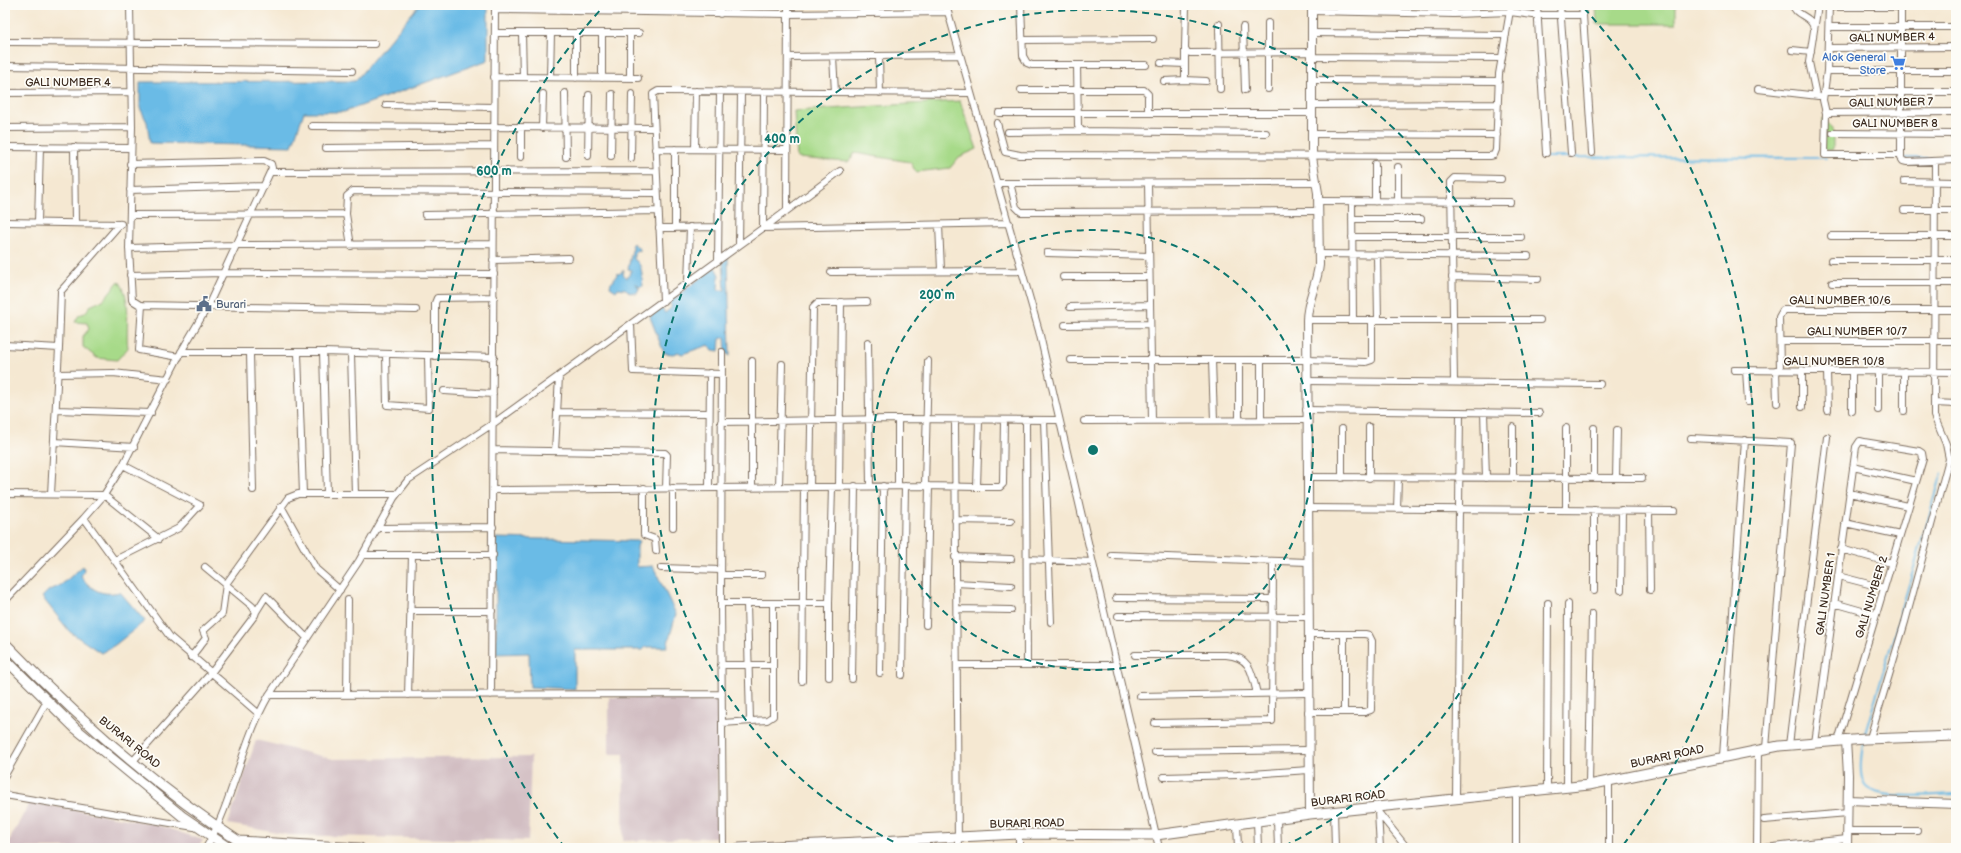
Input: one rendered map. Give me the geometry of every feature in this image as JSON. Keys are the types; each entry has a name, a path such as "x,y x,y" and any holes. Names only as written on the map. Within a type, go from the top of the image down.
{"main road":[{"name":"BURARI ROAD","path":"5,643 46,686 133,761 217,828 249,848"},
{"path":"5,659 47,701 102,751 196,827 228,848 238,841 360,848"},
{"name":"BURARI ROAD","path":"739,848 905,844 958,837 1019,834 1161,835 1334,811 1378,809 1456,798 1589,785 1724,756 1789,745 1868,738 1956,736"}],"street":[{"path":"130,5 132,127 130,148 129,248 132,300 135,304 416,310"},
{"path":"720,5 720,14"},
{"path":"787,210 788,5"},
{"path":"946,5 971,93 1004,183 1016,207 1021,212 1318,211"},
{"path":"1021,5 1023,56 1027,63 1146,66"},
{"path":"1185,80 1186,5"},
{"path":"1454,5 1454,14"},
{"path":"997,123 1005,152 1012,154 1312,157 1487,156 1495,153 1497,135 1498,81 1506,35 1512,12 1511,5"},
{"path":"1538,5 1546,153"},
{"path":"1560,5 1571,153"},
{"path":"1582,5 1592,153"},
{"path":"1793,5 1796,11 1810,19 1814,29"},
{"path":"1816,94 1814,78 1809,66 1818,5"},
{"path":"1901,155 1825,155 1826,113 1824,100 1827,71 1829,6 1901,6 1901,155 1903,161 1956,160"},
{"path":"491,695 494,450 493,172 495,8 720,14 948,12"},
{"path":"1310,814 1308,750 1306,381 1308,305 1318,274 1319,254 1318,201 1312,157 1312,8 1454,14 1512,12 1538,15 1583,15"},
{"path":"1268,23 1268,89"},
{"path":"1219,24 1220,89"},
{"path":"1243,27 1244,90"},
{"path":"1829,27 1956,27"},
{"path":"495,33 640,33"},
{"path":"522,33 523,77"},
{"path":"550,77 551,33"},
{"path":"576,33 576,78"},
{"path":"602,33 602,78"},
{"path":"630,33 630,78"},
{"path":"1312,33 1506,35"},
{"path":"1022,40 1153,39"},
{"path":"5,42 375,44"},
{"name":"GALI NUMBER 4","path":"1828,48 1956,46"},
{"path":"1186,48 1187,52 1190,53 1268,53 1502,58"},
{"path":"1792,50 1811,52"},
{"path":"788,57 960,54"},
{"path":"833,56 835,92"},
{"path":"879,56 880,93"},
{"path":"1161,64 1185,64"},
{"path":"1077,65 1078,126 1082,131"},
{"path":"5,66 352,72"},
{"path":"1827,71 1956,71"},
{"path":"494,77 638,78"},
{"path":"1164,81 1206,80"},
{"path":"1312,80 1498,81"},
{"path":"1758,89 1816,94 1824,100"},
{"path":"1021,90 1144,90 1148,94 1148,113"},
{"path":"663,301 654,149 653,94 658,91 971,93"},
{"path":"695,149 696,91"},
{"path":"718,260 720,91"},
{"name":"GALI NUMBER 4","path":"5,93 132,92"},
{"path":"739,244 740,92"},
{"path":"763,228 764,92"},
{"path":"1825,92 1956,92"},
{"path":"565,93 566,157"},
{"path":"542,128 543,94"},
{"path":"611,156 612,94"},
{"path":"631,158 632,94"},
{"path":"588,156 589,95"},
{"path":"999,113 1148,113 1498,104"},
{"path":"386,105 494,107"},
{"name":"GALI NUMBER 7","path":"1826,113 1956,112"},
{"path":"312,126 653,128"},
{"path":"5,128 132,127"},
{"path":"521,128 521,157"},
{"path":"1008,132 1082,131 1266,133"},
{"name":"GALI NUMBER 8","path":"1834,133 1956,134"},
{"path":"1312,134 1497,135"},
{"path":"5,146 130,148"},
{"path":"38,222 40,146"},
{"path":"74,146 75,223"},
{"path":"326,148 494,146"},
{"path":"654,149 787,150"},
{"path":"674,149 675,228"},
{"path":"5,601 104,495 123,465 134,447 180,355 208,306 249,214 271,172 271,164 264,161 130,164"},
{"path":"1868,738 1905,622 1949,459 1946,444 1935,422 1934,404 1935,161"},
{"path":"1375,164 1375,202"},
{"path":"1398,167 1398,202"},
{"path":"206,848 217,828 258,713 268,695 363,555 397,494 408,480 494,423 763,228 840,170"},
{"path":"271,172 656,171"},
{"path":"1454,382 1452,320 1452,179 1500,178"},
{"path":"1904,181 1956,182"},
{"path":"1004,183 1316,182"},
{"path":"1004,183 1009,223 1039,331 1116,664 1161,835 1159,848"},
{"path":"1148,183 1152,420"},
{"path":"130,190 263,186"},
{"path":"351,246 346,214 347,196 353,191 657,193"},
{"path":"1318,201 1510,202"},
{"path":"1352,202 1351,255 1353,320"},
{"path":"1904,210 1956,210"},
{"path":"425,215 658,211"},
{"path":"130,215 346,214"},
{"path":"1352,219 1421,219"},
{"path":"5,222 129,225"},
{"path":"763,228 1009,223"},
{"path":"51,494 61,291 120,224"},
{"path":"939,225 941,270"},
{"path":"688,282 690,227"},
{"path":"659,228 718,227"},
{"path":"1352,236 1452,238 1521,237"},
{"path":"1831,236 1956,236"},
{"path":"129,248 235,245 351,246 493,244"},
{"path":"1047,253 1149,256"},
{"path":"1319,254 1528,256"},
{"path":"1071,360 1307,360 1369,362 1372,360 1375,320 1377,255"},
{"path":"493,260 568,258"},
{"path":"1831,260 1956,260"},
{"path":"831,272 941,270 1022,271"},
{"path":"130,275 224,273 494,274"},
{"path":"1063,277 1149,277"},
{"path":"1452,277 1538,279"},
{"path":"1832,283 1956,283"},
{"path":"435,356 435,303 437,298 494,297"},
{"path":"838,486 841,302"},
{"path":"802,681 802,603 807,487 812,420 813,307 817,303 867,302"},
{"path":"142,305 139,350 180,355 323,352 494,357"},
{"path":"1070,307 1150,305"},
{"name":"GALI NUMBER 10/6","path":"1777,403 1780,317 1783,310 1935,310"},
{"path":"1935,310 1956,310"},
{"path":"1307,320 1540,320"},
{"path":"631,324 633,371 722,374"},
{"path":"1065,325 1150,324"},
{"name":"GALI NUMBER 10/7","path":"1780,341 1956,341"},
{"path":"868,342 870,486"},
{"path":"5,345 59,348"},
{"path":"323,352 327,494"},
{"path":"722,352 721,665 723,848"},
{"path":"250,353 253,490"},
{"path":"298,353 303,494"},
{"path":"351,354 355,494"},
{"path":"386,355 387,405 428,408 428,356"},
{"path":"1212,360 1214,420"},
{"path":"1239,360 1239,420"},
{"path":"1261,360 1261,420"},
{"path":"752,361 752,487"},
{"path":"926,624 928,361"},
{"path":"779,487 782,421 782,364"},
{"name":"GALI NUMBER 10/8","path":"1734,370 1956,372"},
{"path":"1746,370 1748,402"},
{"path":"1802,370 1802,407"},
{"path":"1827,371 1828,410"},
{"path":"1852,371 1852,411"},
{"path":"1878,371 1878,410"},
{"path":"1904,371 1904,411"},
{"path":"58,374 113,373 168,380"},
{"path":"709,488 710,373"},
{"path":"555,451 559,376"},
{"path":"1306,381 1600,384"},
{"path":"444,391 493,394"},
{"path":"1934,404 1956,404"},
{"path":"56,410 151,414"},
{"path":"1306,410 1539,413"},
{"path":"557,412 709,413"},
{"path":"1456,798 1460,412"},
{"path":"1484,412 1486,478"},
{"path":"721,422 898,419 979,421 1059,420"},
{"path":"898,419 898,486"},
{"path":"955,420 958,848"},
{"path":"493,490 838,486 1000,487 1003,484 1004,420"},
{"path":"1026,420 1027,665"},
{"path":"1044,420 1051,622"},
{"path":"1084,420 1306,420"},
{"path":"977,487 979,421"},
{"path":"1369,427 1369,478"},
{"path":"1513,427 1513,478"},
{"path":"1566,428 1566,510"},
{"path":"1594,428 1594,478"},
{"path":"1342,429 1342,478"},
{"path":"1616,478 1617,430"},
{"path":"1789,745 1827,437"},
{"path":"1691,438 1788,442 1791,443 1792,446 1762,749 1757,848"},
{"path":"1724,756 1745,440"},
{"path":"54,442 134,447"},
{"name":"GALI NUMBER 1","path":"1815,743 1856,447 1860,442 1864,442 1919,451 1922,453 1922,459"},
{"path":"494,450 665,453 667,455 673,527"},
{"name":"GALI NUMBER 2","path":"1846,740 1876,615 1922,459"},
{"path":"115,560 179,528 200,506 123,465"},
{"path":"1853,467 1916,481"},
{"path":"1307,477 1642,478"},
{"path":"1397,508 1398,478"},
{"path":"852,679 855,486"},
{"path":"880,673 882,486"},
{"path":"902,675 905,486"},
{"path":"829,677 832,487"},
{"path":"644,488 644,535 655,539 656,551"},
{"path":"1849,493 1908,506"},
{"path":"5,494 104,495 159,539"},
{"path":"191,656 206,638 203,631 222,614 226,584 281,506 292,495 397,494"},
{"path":"281,506 316,569 340,590"},
{"path":"1307,508 1674,510"},
{"path":"1594,510 1594,590"},
{"path":"1621,590 1622,510"},
{"path":"1649,510 1650,590"},
{"path":"84,518 166,632 191,656 258,713"},
{"path":"955,520 1011,521"},
{"path":"1845,523 1900,534"},
{"path":"378,528 493,527"},
{"path":"1841,549 1891,563"},
{"path":"363,555 492,555"},
{"path":"408,695 412,555"},
{"path":"1112,555 1308,562"},
{"path":"956,558 1011,559"},
{"path":"1027,559 1092,562"},
{"path":"1155,723 1268,723 1273,719 1272,599 1274,561"},
{"path":"205,567 252,606 256,612"},
{"path":"661,568 762,575"},
{"path":"1838,576 1884,588"},
{"path":"956,583 1011,586"},
{"path":"133,761 211,673 266,596 307,638"},
{"path":"1116,598 1272,599"},
{"path":"347,695 348,600"},
{"path":"721,603 829,603"},
{"path":"747,603 750,721"},
{"path":"722,723 767,720 773,716 773,603"},
{"path":"1547,790 1548,603"},
{"path":"1834,603 1876,615"},
{"path":"1567,788 1568,604"},
{"path":"957,609 1011,610"},
{"path":"410,611 492,612"},
{"path":"1589,785 1592,614"},
{"path":"1118,616 1308,617"},
{"path":"1308,634 1365,634 1369,635 1372,640 1371,710 1365,712 1308,712"},
{"path":"1344,634 1344,712"},
{"path":"1135,655 1226,655 1239,657 1244,660 1250,669 1257,694"},
{"path":"957,665 1116,664"},
{"path":"721,665 773,665"},
{"path":"1140,696 1308,693"},
{"path":"268,695 722,694"},
{"path":"5,775 47,701"},
{"path":"1846,740 1848,800 1847,848"},
{"path":"1155,752 1308,750"},
{"path":"1164,777 1237,775 1309,770"},
{"path":"1609,780 1610,848"},
{"path":"1516,792 1516,848"},
{"path":"5,795 196,827"},
{"path":"1848,800 1956,804"},
{"path":"1378,809 1380,848"},
{"path":"1378,809 1407,848"},
{"path":"1334,811 1335,848"},
{"path":"1764,820 1848,813"},
{"path":"1277,819 1278,848"},
{"path":"1257,821 1258,848"},
{"path":"1237,824 1238,848"},
{"path":"1764,848 1848,835 1917,831"},
{"path":"1019,834 1019,848"}],"shaded area":[{"path":"609,697 718,699 717,837 623,841 624,754 609,754"},
{"path":"256,740 333,759 531,757 528,841 289,835 228,824"},
{"path":"30,802 155,824 203,840 198,848 5,848"}],"green space":[{"path":"1596,5 1676,5 1676,24 1597,24"},
{"path":"960,101 977,149 959,157 950,168 916,172 910,162 855,153 848,162 797,158 794,111"},
{"path":"1822,118 1833,128 1833,150 1823,150"},
{"path":"119,281 126,296 128,313 128,348 117,360 97,358 83,347 83,336 89,329 87,323 75,322 79,315 85,313 90,306 103,300"}],"water":[{"path":"419,5 488,5 488,60 344,112 304,112 292,146 150,143 147,122 140,108 140,82 355,81"},
{"path":"633,243 640,249 640,251 637,250 634,253 634,259 641,267 643,286 639,287 636,283 639,289 636,294 634,292 630,293 626,289 618,288 616,291 610,287 611,282 614,281 618,273 619,274 624,270 623,274 627,278 632,270 628,269 632,250 634,249 631,245"},
{"path":"728,257 730,356 726,353 725,337 720,339 719,351 713,350 709,345 682,354 678,352 673,354 664,353 650,317 661,307 665,313 671,308 671,304 669,302 715,267 719,275 718,290 725,290 723,262"},
{"path":"496,538 639,541 637,547 637,567 653,566 676,614 667,647 646,647 643,650 575,650 575,689 530,687 529,653 496,654"},
{"path":"83,566 84,569 81,577 90,586 103,593 120,592 145,621 115,645 101,653 70,632 42,597 48,591 61,585"}],"waterway":[{"path":"1546,157 1826,158"},
{"path":"1903,158 1932,158"},
{"path":"1864,737 1942,473"},
{"path":"1863,741 1861,774 1864,784 1870,790 1880,793 1906,796 1956,794"}],"place":[{"name":"Alok General Store","path":"1898,63"},
{"name":"Burari","path":"204,304"}]}
